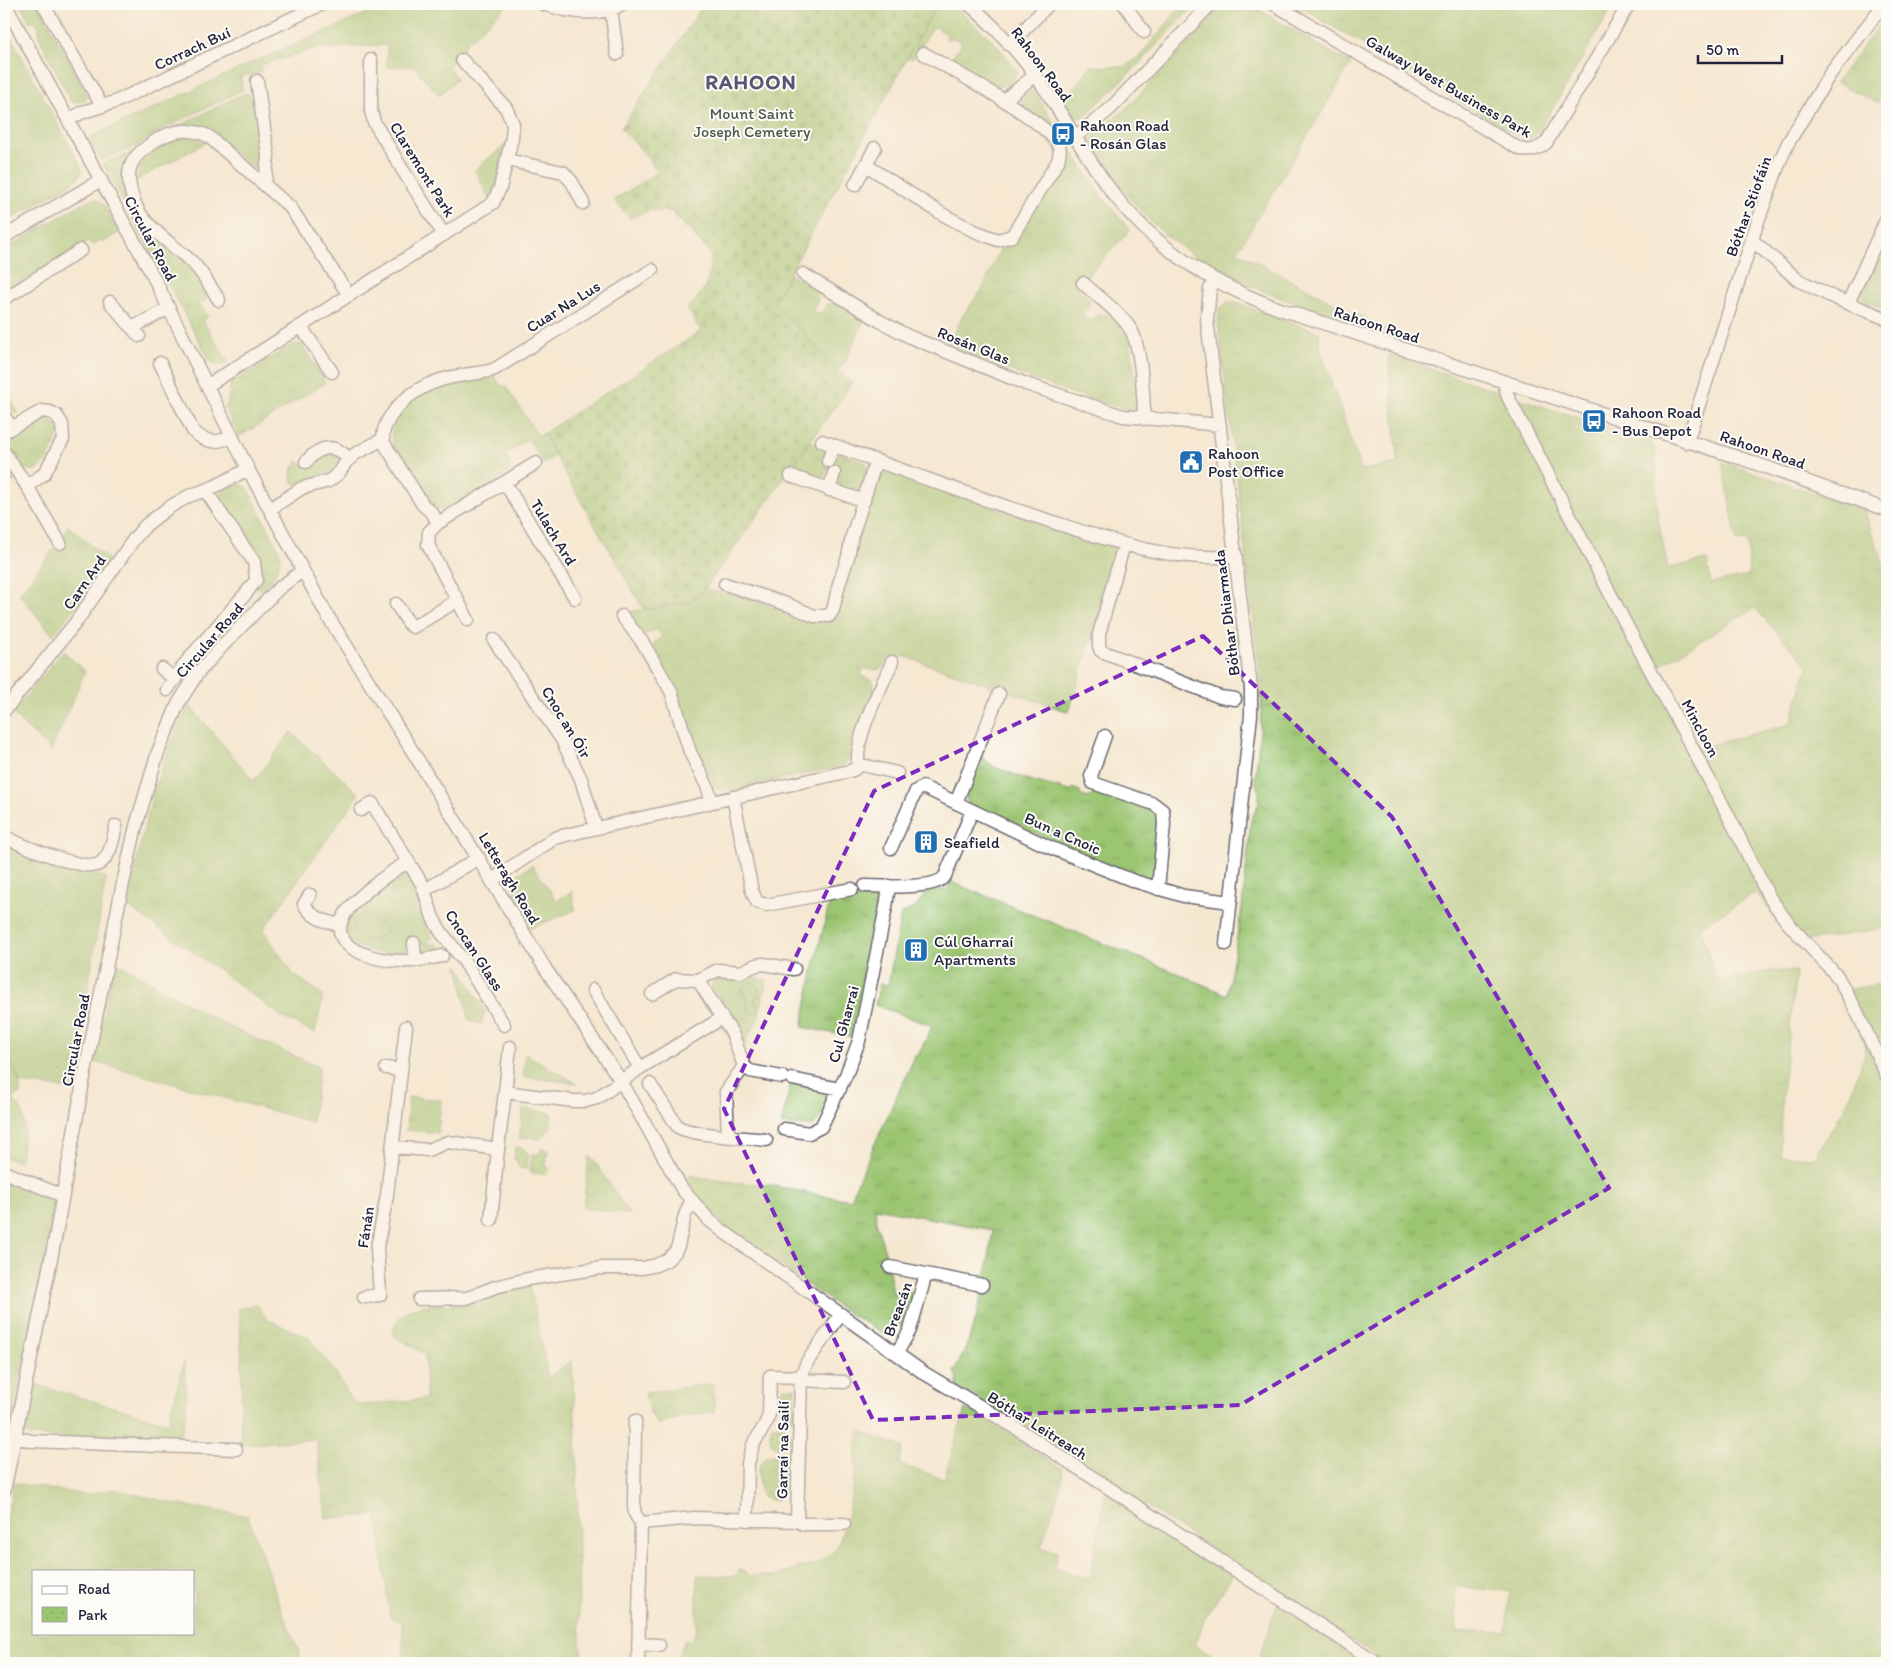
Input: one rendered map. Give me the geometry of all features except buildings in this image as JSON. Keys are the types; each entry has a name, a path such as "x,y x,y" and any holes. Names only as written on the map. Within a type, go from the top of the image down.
{"street":[{"name":"Circular Road","path":"4,1490 123,883 136,826 158,752 178,704 197,674 211,657 278,589 302,571 248,469 169,308 5,4"},
{"path":"43,4 102,106"},
{"name":"Corrach Buí","path":"68,120 132,94 322,4"},
{"path":"543,4 580,12 617,6 617,54"},
{"name":"Rahoon Road","path":"969,4 1010,45 1035,75 1104,182 1131,215 1166,248 1214,280 1266,304 1746,460 1887,510"},
{"path":"1010,45 1049,4"},
{"path":"1124,4 1144,32"},
{"path":"1075,137 1110,109 1211,4"},
{"name":"Galway West Business Park","path":"1274,4 1516,147 1531,151 1540,148 1546,143 1629,4"},
{"name":"Bóthar Stiofáin","path":"1686,442 1772,180 1788,143 1830,74 1884,4"},
{"path":"866,165 942,214 994,240 1002,240 1012,236 1058,161 1060,152 1057,142 1047,133 1003,100 923,53"},
{"name":"Claremont Park","path":"371,60 374,122 444,234"},
{"name":"Claremont Park","path":"207,386 493,203 500,188 513,129 509,113 462,60"},
{"path":"1003,100 1035,75"},
{"path":"257,81 268,155 265,185"},
{"path":"219,300 200,270 140,213 135,204 130,185 131,165 138,153 161,137 174,131 193,131 213,140 290,207 349,295"},
{"path":"855,185 875,148"},
{"path":"507,160 563,172 575,186 584,203"},
{"path":"4,237 101,180"},
{"path":"1848,303 1887,218"},
{"path":"1752,240 1798,280 1887,319"},
{"path":"4,299 81,250"},
{"name":"Cuar Na Lus","path":"383,439 384,428 391,416 414,391 443,379 492,370 652,270"},
{"name":"Rosán Glas","path":"803,274 880,321 925,343 1066,398 1123,416 1220,425"},
{"name":"Bóthar Dhiarmada","path":"1214,280 1210,289 1207,320 1251,688 1251,706 1226,944"},
{"path":"1083,283 1119,316 1132,331 1139,358 1144,419"},
{"path":"110,302 135,332 169,308"},
{"path":"301,327 332,372"},
{"path":"160,362 193,431 200,437 212,442 218,442 232,436"},
{"name":"Mincloon","path":"1504,382 1508,397 1630,632 1727,812 1768,895 1787,922 1837,976 1856,1010 1887,1076"},
{"path":"4,416 7,430 42,412 50,412 56,415 62,424 64,435 44,474 28,486"},
{"path":"270,509 302,488 329,481 339,473 349,459 370,444 383,439 423,505 432,513 438,523"},
{"path":"822,440 876,461 1032,515 1124,544 1186,557 1236,556"},
{"path":"828,461 834,445"},
{"path":"306,462 315,453 331,448 339,449 349,459"},
{"path":"4,452 28,486 60,544"},
{"path":"725,584 789,605 814,616 828,616 833,610 852,536 876,461"},
{"path":"468,620 428,545 429,532 438,523 536,463"},
{"name":"Carn Ard","path":"4,711 76,622 140,532 154,518 189,496 206,490 248,469"},
{"path":"829,490 834,473"},
{"path":"791,476 864,501"},
{"name":"Tulach Ard","path":"505,482 575,598"},
{"path":"167,690 187,661 256,580 254,562 206,490"},
{"path":"1124,544 1099,634 1101,651 1220,697 1235,699"},
{"name":"Letteragh Road","path":"302,571 545,968 621,1081 691,1201"},
{"path":"396,604 413,627 458,600"},
{"path":"622,616 643,643 671,691 690,752 707,786 712,802"},
{"name":"Cnoc an Óir","path":"494,640 562,740 581,779 596,828"},
{"path":"492,880 554,838 855,769 858,764 857,753 861,736 892,662"},
{"path":"162,669 175,679"},
{"path":"956,803 999,694"},
{"path":"1105,736 1091,776 1093,783 1154,804 1163,811 1164,824 1158,889"},
{"path":"858,764 897,773"},
{"name":"Bun a Cnoic","path":"891,848 916,791 921,787 927,788 972,811 1080,860 1158,889 1184,896 1231,902"},
{"path":"734,797 752,892 757,902 766,905 852,889"},
{"name":"Cnocan Glass","path":"361,810 372,803 425,890 433,918 441,932 464,961 504,1025"},
{"path":"865,886 926,885 942,880 972,811"},
{"path":"4,836 19,844 59,858 94,866 99,864 106,856 116,826"},
{"path":"425,890 479,858"},
{"path":"310,895 304,904 309,912 318,919 340,926 343,918 366,890 384,876 408,862"},
{"name":"Cul Gharrai","path":"784,1129 809,1133 819,1129 831,1109 862,1029 889,886"},
{"name":"Cnocan Glass","path":"340,926 341,937 349,947 360,952 400,962 442,956"},
{"path":"414,943 415,961"},
{"path":"652,994 676,979 698,980 718,970 741,972 763,964 794,969"},
{"path":"698,980 732,1033 744,1066 750,1071 840,1088"},
{"path":"593,990 640,1068"},
{"path":"505,1092 586,1101 597,1098 640,1068 722,1018"},
{"name":"Fánán","path":"364,1297 380,1296 377,1246 393,1146 406,1026"},
{"path":"491,1220 510,1047"},
{"path":"728,1135 726,1092 744,1066"},
{"path":"386,1068 401,1070"},
{"path":"650,1084 678,1126 691,1132 766,1140"},
{"path":"393,1146 428,1150 448,1142 498,1149"},
{"path":"4,1172 63,1196"},
{"path":"419,1300 467,1298 495,1287 528,1279 587,1270 643,1268 656,1265 667,1260 675,1252 684,1215 691,1201"},
{"name":"Bóthar Leitreach","path":"691,1201 709,1220 724,1232 948,1389 1012,1426 1378,1663"},
{"name":"Breacán","path":"890,1267 982,1285"},
{"name":"Breacán","path":"897,1354 910,1330 926,1274"},
{"name":"Garraí na Sailí","path":"797,1520 801,1379 807,1362 841,1314"},
{"name":"Garraí na Sailí","path":"747,1520 748,1463 753,1445 766,1425 769,1414 770,1376 844,1382"},
{"path":"635,1421 634,1507 641,1524 638,1663"},
{"path":"15,1437 32,1441 236,1449"},
{"name":"Garraí na Sailí","path":"641,1524 694,1518 797,1520 803,1524 844,1524"},
{"path":"638,1644 659,1645"}],"highlighted area":[{"path":"1203,636 1392,817 1609,1188 1240,1405 873,1420 724,1109 874,791"}],"green space":[{"path":"20,4 24,4 26,8 38,4 87,94 86,99 79,102 71,102 38,35 39,27 35,20 30,22"},
{"path":"389,4 508,4 464,45 463,52 448,67 457,79 439,95 414,66 387,67 387,45 314,49 261,65 261,73 241,76 242,90 163,129 137,146 101,160 90,140 91,137 258,60"},
{"name":"Mount Saint Joseph Cemetery","path":"704,4 937,4 774,302 838,371 852,383 705,589 690,602 644,610 555,456 544,433 701,331 687,308 706,284 710,272 711,254 671,211 649,211 630,218 614,200 658,172 639,147 621,128"},
{"path":"937,4 952,4 995,43 1017,70 1013,80 1004,85 996,85 993,88 950,61 962,42 953,38 946,39 948,35 934,26 912,59 908,56"},
{"path":"1183,4 1196,4 1129,74 1083,118 1075,117 1064,100 1091,66 1124,67 1140,56"},
{"path":"1225,4 1249,4 1351,64 1237,252 1402,338 1297,304 1229,275 1197,257 1167,236 1140,210 1121,187 1093,145 1092,141 1095,135 1132,103"},
{"path":"1295,4 1614,4 1538,133 1528,138 1520,137"},
{"path":"1887,15 1887,66 1881,63 1876,70 1886,76 1887,86 1878,103 1836,82"},
{"path":"4,24 82,172 69,185 4,223"},
{"path":"1027,92 1034,92 1101,196 1130,230 1077,287 1090,300 1089,307 1082,314 1089,321 1099,314 1108,315 1127,334 1131,344 1138,400 1137,405 1132,408 1125,409 1057,388 947,346 964,314 983,288 1000,249 1012,245 1064,161 1022,107 1021,99"},
{"path":"247,93 253,99 256,98 263,164 255,168 251,167 219,140 170,130 243,94"},
{"path":"188,137 205,143 137,180 142,163 155,150 171,141"},
{"path":"506,144 494,193 489,199 475,170"},
{"path":"135,151 127,190 195,273 208,294 207,298 200,304 208,317 203,321 228,362 226,363 217,365 210,361 103,164"},
{"path":"97,199 104,205 119,232 104,242 101,240 92,245 88,241 4,293 4,250 88,200"},
{"path":"1887,230 1887,310 1865,301 1859,293"},
{"path":"789,274 817,290 818,299 812,310 820,315 827,305 831,304 846,309 864,320 844,364 838,371 773,302"},
{"path":"1234,301 1319,332 1321,352 1361,470 1398,463 1388,355 1652,442 1656,454 1657,514 1668,568 1707,560 1711,583 1749,576 1748,542 1737,541 1722,462 1864,510 1887,574 1887,928 1794,943 1756,892 1700,927 1717,981 1770,971 1796,971 1782,1094 1780,1156 1814,1158 1846,1106 1866,1051 1856,1019 1838,991 1887,983 1887,1663 1386,1663 1143,1504 957,1388 957,1377 954,1372 969,1338 980,1303 993,1230 875,1208 877,1226 888,1261 892,1292 904,1288 914,1294 914,1300 908,1302 906,1312 909,1318 904,1331 897,1325 893,1312 888,1336 848,1313 729,1230 691,1191 689,1175 731,1182 770,1185 851,1200 856,1185 915,1056 918,1056 932,1026 875,1005 880,984 888,985 901,914 916,907 928,890 947,890 951,882 1227,995 1242,908 1251,820 1259,803 1259,793 1255,780 1262,692 1218,321 1220,308 1228,302","holes":["1755,608 1808,666 1790,724 1698,748 1680,706 1657,667","1455,1587 1510,1591 1506,1632 1457,1632"]},
{"path":"295,344 301,345 304,348 325,383 239,437 225,408 228,403 231,383"},
{"path":"494,375 501,386 505,385 538,436 544,433 555,456 544,464 528,439 505,455 510,466 508,474 448,511 433,507 426,501 394,445 392,431 396,419 406,406 434,387"},
{"path":"4,389 19,413 14,413 4,397"},
{"path":"50,418 60,431 56,441 43,465 34,470 22,468 8,448 9,438 36,419"},
{"path":"809,441 819,445 826,451 836,454 841,453 866,463 868,469 860,490 856,492 840,487 838,472 829,468 823,477 817,480 791,470"},
{"path":"331,454 340,457 333,471 328,475 295,485 292,481 291,472 297,461 308,467 319,458"},
{"path":"4,465 14,481 6,486 4,481"},
{"path":"883,471 1109,544 1114,550 1115,557 1110,576 1069,712 900,655 899,659 890,657 882,668 873,670 863,668 861,676 873,681 875,691 851,747 850,759 846,765 726,791 717,789 697,755 653,648 655,642 662,637 657,629 647,634 642,633 626,612 690,602 705,589 752,599 818,623 827,622 878,474"},
{"path":"239,484 247,487 280,552 278,568 261,590 257,586 262,578 262,566 221,504 221,494 223,491"},
{"path":"68,526 109,560 85,596 53,635 19,594 54,549"},
{"path":"63,651 85,671 51,751 12,714"},
{"path":"189,705 254,781 291,732 359,794 263,930 293,974 323,995 315,1033 282,1017 219,970 127,906 144,828 158,778 177,729"},
{"path":"982,757 994,767 1026,779 1070,791 1073,788 1080,791 1080,795 1088,798 1099,791 1154,811 1158,818 1154,874 1151,878 1146,879 1049,841 1002,817 969,804 966,799 967,790 978,758"},
{"path":"4,843 77,870 106,877 72,1089 20,1083 8,1056 4,1053"},
{"path":"532,865 557,901 572,891 575,910 528,929 515,903 513,890 517,875"},
{"path":"401,873 410,879 419,896 416,898 419,905 415,907 418,913 422,912 433,937 428,940 431,946 435,943 441,948 439,950 422,954 419,951 425,950 424,942 407,943 405,951 400,956 385,954 363,949 345,936 346,923 369,893"},
{"path":"874,893 879,899 852,1037 802,1027 830,901"},
{"path":"363,912 388,930 376,939 361,940 353,927"},
{"path":"114,961 229,1027 319,1067 312,1122 95,1062"},
{"path":"458,965 485,1011 481,1024 469,1020"},
{"path":"726,977 740,980 750,977 767,980 757,1023 754,1025 752,1032 749,1032 745,1046 733,1017 711,987 719,978","holes":["758,988 759,993 754,1001 758,1010 750,1012 742,989"]},
{"path":"747,983 754,983 758,988 758,994 754,999 758,1010 755,1014 749,1012 747,999 742,991"},
{"path":"4,1053 8,1056 20,1083 20,1094 13,1099 21,1109 24,1121 24,1136 19,1162 4,1157"},
{"path":"525,1054 577,1083 523,1077"},
{"path":"791,1083 826,1090 831,1097 813,1127 781,1124"},
{"path":"409,1097 441,1100 438,1133 406,1130"},
{"path":"523,1109 552,1113 550,1129 538,1140 531,1137 519,1139"},
{"path":"515,1147 523,1148 529,1155 527,1169 520,1168 517,1165 518,1161 514,1160"},
{"path":"542,1149 548,1150 546,1166 550,1169 545,1174 530,1173 532,1154 538,1154"},
{"path":"589,1157 593,1159 629,1214 583,1208"},
{"path":"4,1182 48,1200 55,1207 4,1457"},
{"path":"530,1286 548,1378 572,1360 577,1456 579,1622 582,1663 404,1663 402,1622 390,1617 377,1515 326,1518 316,1439 240,1445 242,1367 239,1308 257,1305 268,1320 309,1338 338,1376 350,1398 359,1405 426,1399 425,1354 392,1335 397,1322 404,1313 413,1308 424,1306 474,1303 496,1294"},
{"path":"184,1362 185,1417 179,1437 173,1442 29,1436 23,1430 34,1384 168,1423"},
{"path":"713,1384 715,1412 693,1415 657,1424 650,1412 645,1392"},
{"path":"782,1388 795,1388 794,1419 787,1419 787,1411 781,1411"},
{"path":"965,1409 1006,1428 1014,1433 1023,1444 1062,1469 1063,1478 1041,1547 1058,1552 1054,1568 1090,1579 1105,1493 1111,1495 1233,1575 1205,1617 1195,1646 1219,1658 1217,1663 676,1663 685,1639 692,1640 697,1627 697,1575 736,1576 740,1569 750,1576 776,1576 800,1567 814,1565 830,1555 838,1546 848,1513 856,1471 856,1449 860,1431 903,1447 899,1464 944,1479"},
{"path":"772,1426 783,1426 790,1432 789,1440 782,1448 773,1446 770,1435"},
{"path":"774,1455 783,1467 785,1484 782,1494 774,1501 762,1497 758,1478 760,1465 763,1460 768,1456"},
{"path":"14,1483 86,1495 113,1489 180,1505 248,1516 302,1663 4,1663 4,1528"},
{"path":"1277,1604 1367,1663 1257,1663"}],"place":[{"name":"Rahoon Road - Rosán Glas","path":"1063,134"},
{"name":"Rahoon Road - Bus Depot","path":"1594,421"},
{"name":"Rahoon Post Office","path":"1191,462"},
{"name":"Seafield","path":"926,842"},
{"name":"Cúl Gharraí Apartments","path":"916,950"}],"district":[{"name":"RAHOON","path":"751,82"}]}
